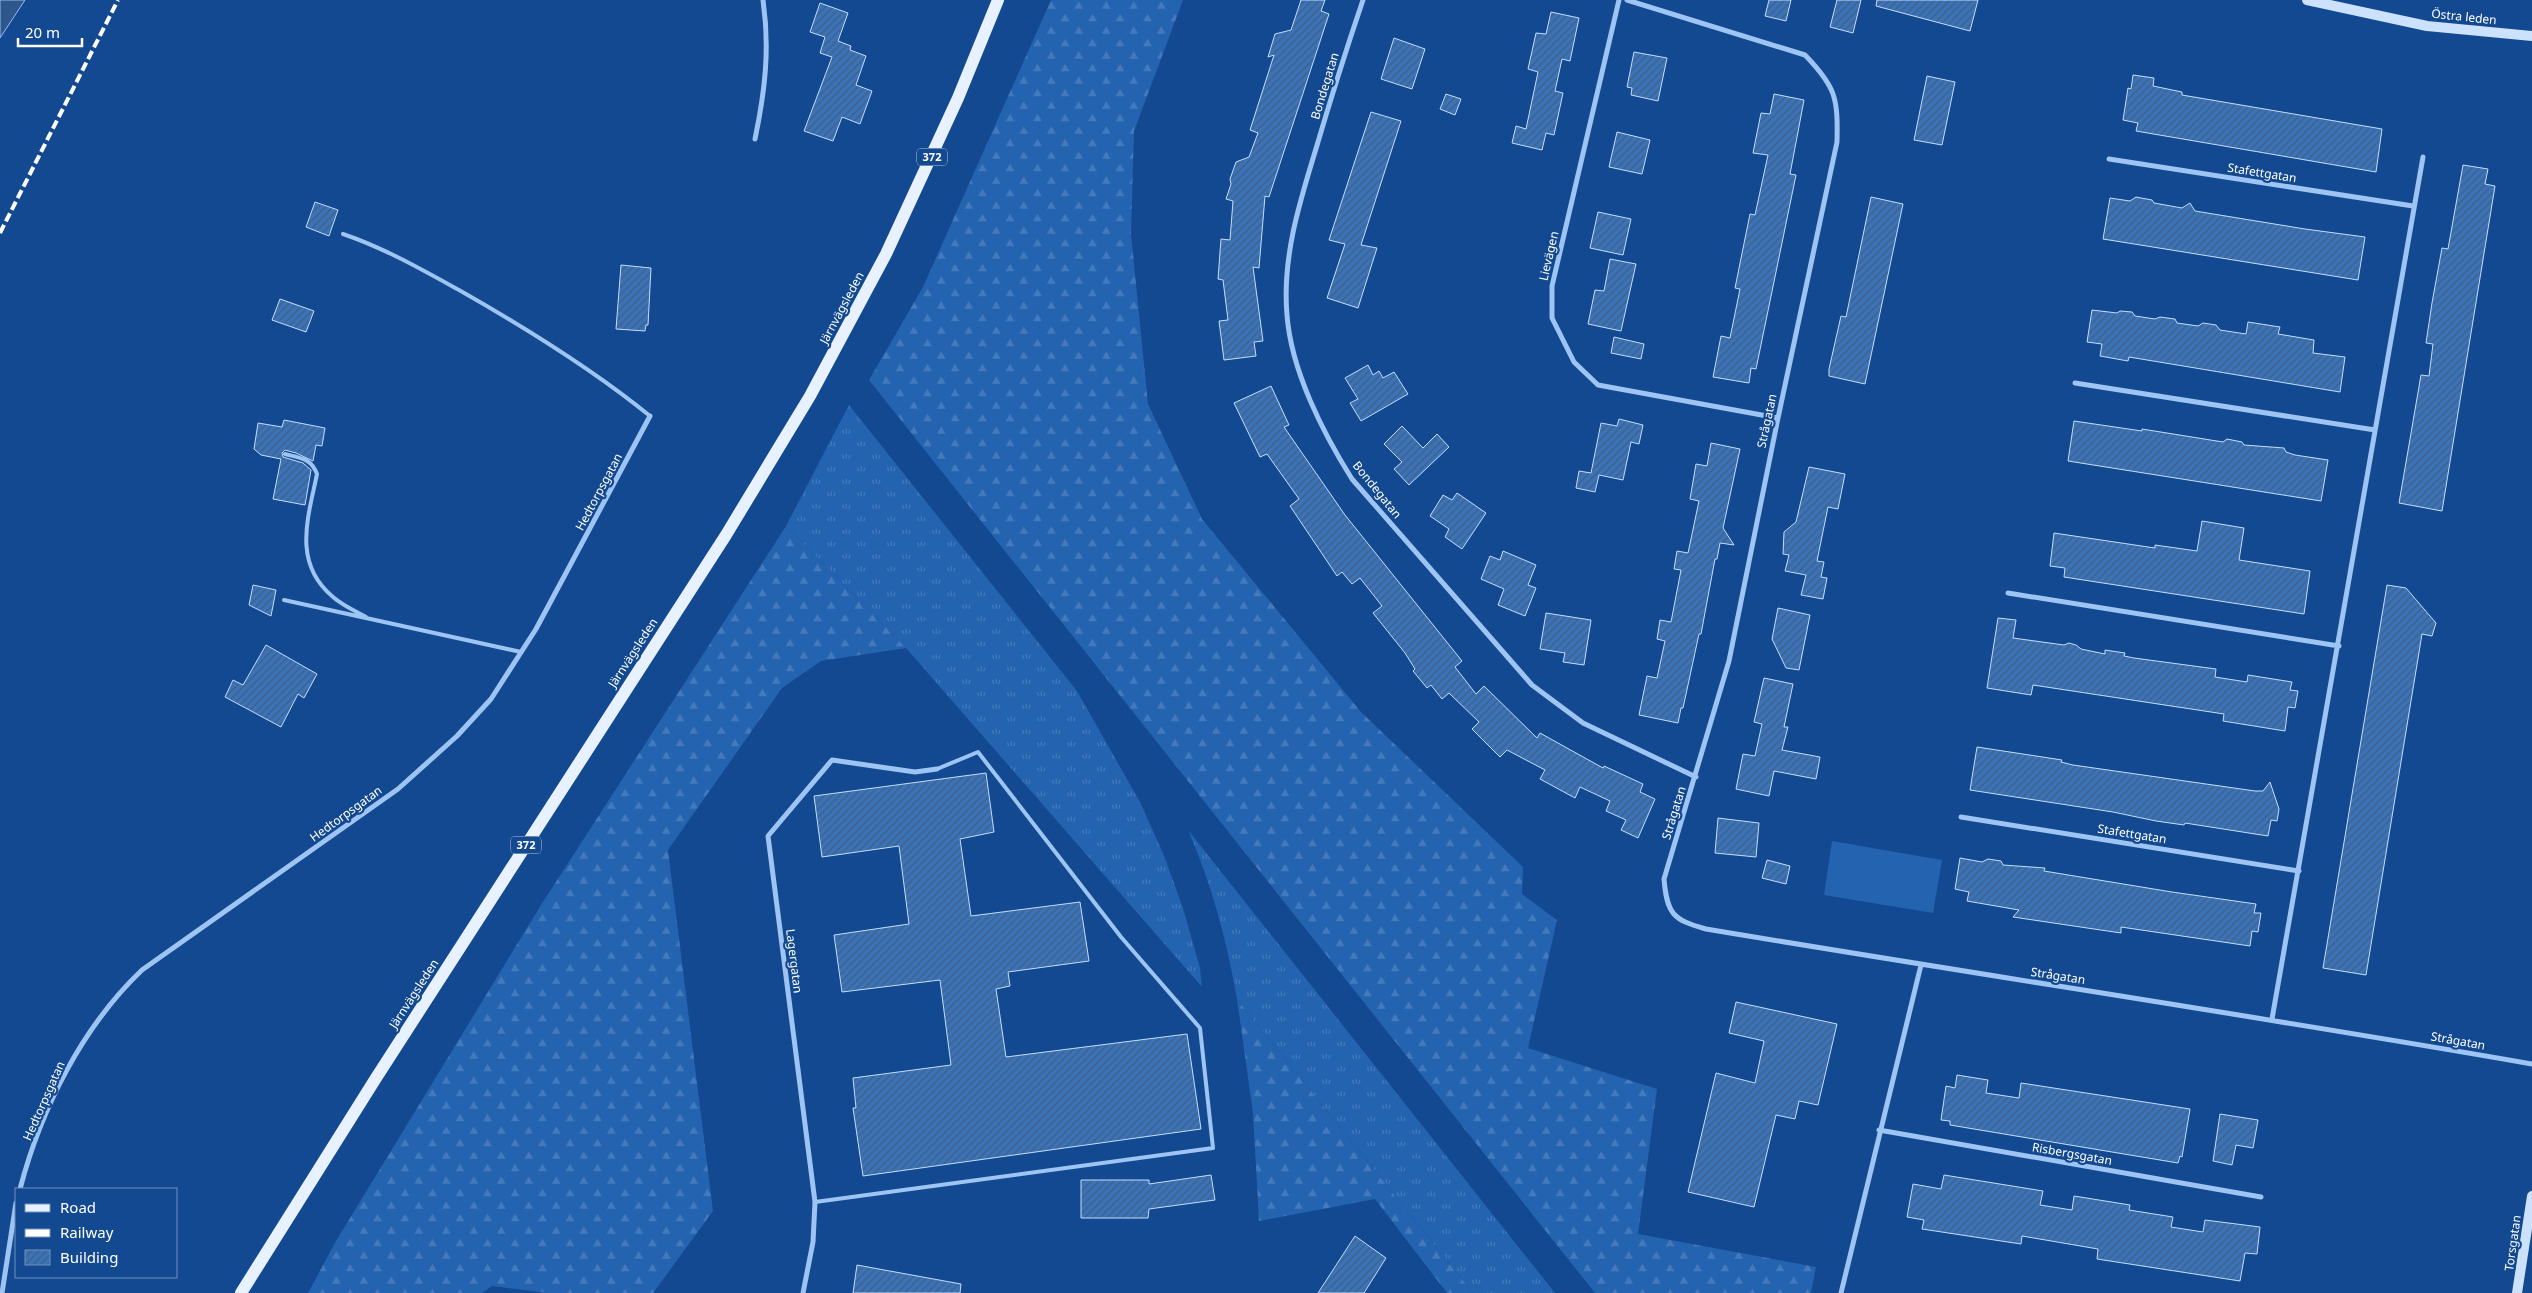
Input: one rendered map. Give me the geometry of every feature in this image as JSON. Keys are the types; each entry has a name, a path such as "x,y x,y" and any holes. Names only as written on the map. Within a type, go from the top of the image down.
{"main road":[{"name":"Järnvägsleden","path":"241,1293 376,1078 726,535 810,396 858,310 936,146 998,0"}],"street":[{"path":"755,139 765,90 767,47 762,0"},
{"name":"Bondegatan","path":"1363,0 1308,176 1292,237 1287,273 1287,316 1295,355 1328,442 1352,479 1532,686 1583,723 1696,777"},
{"name":"Lievägen","path":"1619,0 1552,286 1552,318 1574,362 1598,385 1778,418"},
{"name":"Strågatan","path":"1627,0 1805,55 1826,76 1835,96 1837,142 1778,418 1729,661 1696,777 1664,879 1666,903 1681,922 1706,930 2272,1019 2532,1064"},
{"name":"Östra leden","path":"2307,0 2427,26 2532,36"},
{"path":"2272,1019 2423,157"},
{"name":"Stafettgatan","path":"2109,159 2413,206"},
{"path":"2075,383 2375,430"},
{"name":"Hedtorpsgatan","path":"20,1188 43,1124 66,1072 92,1028 117,994 142,970 398,789 457,736 491,699 521,652 568,570 650,416"},
{"path":"2008,593 2338,646"},
{"name":"Lagergatan","path":"803,1293 813,1242 815,1202 768,836 832,760 915,772 937,769"},
{"name":"Stafettgatan","path":"1961,817 2299,871"},
{"path":"1841,1293 1879,1130 1921,965"},
{"name":"Risbergsgatan","path":"1879,1130 2261,1197"},
{"name":"Torsgatan","path":"2517,1293 2532,1196"},
{"path":"2,1293 15,1210"}],"lane":[{"path":"343,234 379,246 498,312 590,370 650,416"},
{"path":"285,454 307,460 314,466 317,474 307,525 306,545 308,564 318,582 333,598 370,619"},
{"path":"284,600 521,652"},
{"path":"815,1202 1212,1148 1200,1028 1121,937 978,752 937,769"}],"green space":[{"path":"1051,0 1183,0 1134,131 1131,234 1148,404 1202,519 1361,712 1523,867 1522,894 1557,920 1528,1048 1657,1089 1638,1234 1816,1267 1811,1293 1595,1293 869,380 923,287"},
{"path":"849,405 1077,691 1140,802 1163,853 1183,908 1200,968 1202,987 906,648 786,526"},
{"path":"786,526 906,648 821,661 782,688 668,850 713,1211 653,1293 548,1293 492,1286 482,1293 308,1293 336,1241 541,905"},
{"path":"1188,830 1555,1293 1473,1293 1237,999 1218,913 1197,850"},
{"path":"1832,841 1942,860 1933,913 1824,895"},
{"path":"1237,999 1473,1293 1447,1293 1375,1199 1259,1221 1253,1113"}],"shaded area":[{"path":"0,0 25,0 0,38"}],"building":[{"path":"1301,0 1325,0 1321,11 1329,14 1269,197 1265,196 1259,268 1253,267 1263,341 1254,342 1256,356 1224,360 1219,321 1228,320 1223,280 1218,279 1221,239 1230,240 1233,201 1226,199 1231,184 1230,179 1236,162 1249,157 1258,133 1250,130 1274,55 1268,57 1275,34 1291,30"},
{"path":"1769,0 1791,0 1786,21 1765,16"},
{"path":"1837,0 1861,0 1853,33 1830,27"},
{"path":"1877,0 1978,0 1970,31 1876,6"},
{"path":"820,3 848,13 838,41 851,46 850,50 866,56 856,85 872,91 860,124 842,117 833,141 804,131 832,57 820,53 825,37 810,32"},
{"path":"1551,12 1579,18 1570,61 1562,59 1555,91 1563,93 1554,135 1546,133 1542,150 1512,143 1516,126 1526,129 1538,72 1528,69 1536,33 1546,34"},
{"path":"1394,38 1425,49 1412,89 1381,79"},
{"path":"1634,52 1667,58 1658,101 1631,95 1632,88 1627,87"},
{"path":"2133,75 2154,78 2153,86 2182,92 2182,95 2382,129 2376,172 2136,131 2138,123 2123,120 2128,88 2131,89"},
{"path":"1927,76 1955,82 1942,145 1914,140"},
{"path":"1446,94 1461,99 1455,115 1440,109"},
{"path":"1774,94 1804,100 1790,174 1796,175 1756,369 1751,368 1749,383 1713,377 1721,336 1730,338 1740,289 1735,288 1750,214 1755,215 1768,155 1753,153 1761,113 1770,114"},
{"path":"1371,112 1401,121 1361,245 1377,248 1358,308 1327,298 1345,244 1329,240"},
{"path":"1617,132 1650,140 1642,174 1609,167"},
{"path":"2463,165 2488,169 2485,184 2495,186 2442,511 2399,503 2421,375 2429,376 2433,344 2426,343 2432,303 2442,248 2448,249"},
{"path":"1871,197 1903,204 1865,384 1829,376 1829,369 1841,316 1846,317"},
{"path":"2136,197 2152,200 2154,203 2182,208 2190,203 2195,211 2365,237 2358,280 2103,239 2110,198 2130,201"},
{"path":"315,202 338,210 329,236 306,227"},
{"path":"1598,212 1631,219 1623,255 1590,248"},
{"path":"1610,259 1636,264 1621,331 1588,324 1595,290 1604,291"},
{"path":"621,265 651,268 648,325 646,325 645,331 616,329"},
{"path":"280,299 314,311 306,332 272,320"},
{"path":"2092,310 2117,313 2120,311 2132,312 2135,316 2175,319 2177,323 2198,326 2203,323 2216,325 2220,330 2246,334 2248,322 2280,327 2278,334 2314,340 2313,353 2345,357 2340,392 2129,357 2128,361 2100,356 2102,344 2087,342"},
{"path":"1614,337 1644,344 1641,359 1611,353"},
{"path":"1368,365 1373,375 1379,371 1383,378 1394,372 1408,394 1361,421 1350,403 1358,399 1345,378"},
{"path":"1271,386 1289,425 1284,427 1345,515 1462,661 1455,667 1476,694 1484,686 1537,738 1540,733 1603,768 1604,766 1643,784 1640,792 1655,799 1638,838 1621,830 1626,820 1606,811 1610,801 1580,787 1575,798 1540,779 1545,770 1507,750 1500,757 1472,729 1479,722 1449,693 1442,699 1431,685 1427,688 1413,671 1415,669 1405,653 1373,613 1382,606 1360,578 1352,584 1342,572 1337,576 1290,506 1299,499 1267,454 1260,457 1234,403"},
{"path":"1619,419 1643,425 1639,444 1631,442 1623,480 1599,475 1595,492 1576,488 1579,471 1591,473 1601,423 1617,426"},
{"path":"284,420 325,428 322,446 316,445 313,461 285,450 282,453 283,457 303,463 311,470 305,505 273,499 281,459 261,455 254,449 258,423 282,427"},
{"path":"2074,421 2142,431 2142,429 2223,442 2227,439 2242,442 2244,445 2284,448 2286,452 2295,455 2328,460 2321,501 2068,461"},
{"path":"1402,426 1423,448 1437,434 1449,447 1409,485 1394,469 1402,462 1384,444"},
{"path":"1711,443 1740,449 1723,528 1734,545 1720,543 1717,559 1715,559 1701,634 1699,634 1678,723 1639,715 1647,676 1657,678 1665,641 1657,639 1660,620 1671,622 1681,570 1674,569 1677,551 1688,553 1699,501 1690,499 1696,464 1707,466"},
{"path":"1809,467 1845,474 1838,509 1828,507 1817,561 1824,562 1821,577 1827,578 1823,599 1801,595 1806,575 1785,571 1789,555 1783,554 1784,532 1796,522"},
{"path":"1457,493 1486,513 1462,549 1445,537 1449,529 1430,516 1443,495 1452,500"},
{"path":"2202,521 2244,528 2239,560 2310,571 2304,614 2064,577 2065,568 2050,566 2054,533 2155,548 2155,545 2197,551"},
{"path":"1503,551 1536,565 1528,585 1536,588 1525,616 1498,605 1504,589 1481,579 1490,556 1500,560"},
{"path":"253,585 276,590 271,616 249,605"},
{"path":"2387,585 2406,588 2436,623 2432,636 2422,634 2366,975 2323,968"},
{"path":"1778,608 1810,615 1799,670 1786,668 1772,639"},
{"path":"1546,613 1591,620 1584,665 1563,662 1565,653 1540,649"},
{"path":"1998,618 2016,620 2013,638 2064,645 2069,643 2081,649 2105,654 2105,650 2125,653 2124,656 2134,658 2216,669 2215,677 2247,682 2248,675 2292,682 2290,690 2298,691 2295,708 2288,707 2285,731 2223,721 2224,714 2033,685 2031,695 1987,688"},
{"path":"266,645 317,674 304,698 298,694 281,727 225,697 233,680 243,685"},
{"path":"1764,678 1793,684 1784,727 1788,727 1782,750 1820,757 1816,779 1774,771 1769,796 1736,789 1743,754 1755,756 1762,724 1754,722"},
{"path":"1977,747 2062,760 2061,762 2073,765 2255,791 2263,791 2270,782 2279,809 2277,821 2271,820 2268,836 2185,823 2184,825 2156,821 2113,812 1970,790"},
{"path":"986,773 994,832 960,839 971,916 1080,902 1089,961 1008,972 1010,986 996,989 1006,1057 1187,1034 1201,1129 863,1176 853,1108 856,1108 853,1078 951,1065 940,980 842,992 834,935 909,924 899,846 822,857 814,796"},
{"path":"1718,818 1759,823 1756,857 1715,853"},
{"path":"1960,858 1982,862 1988,859 2001,861 2003,865 2045,868 2044,871 2256,904 2254,913 2261,913 2258,932 2252,931 2250,946 2121,927 2121,933 2013,917 2019,910 1967,901 1969,892 1955,889"},
{"path":"1767,860 1790,866 1786,884 1762,878"},
{"path":"1736,1002 1837,1024 1818,1105 1799,1101 1795,1119 1776,1115 1754,1207 1688,1192 1716,1073 1755,1083 1764,1041 1729,1033"},
{"path":"1957,1075 1988,1080 1986,1093 2019,1098 2021,1083 2190,1109 2182,1157 2180,1156 2178,1163 1950,1125 1950,1121 1941,1120 1946,1086 1955,1088"},
{"path":"2220,1114 2258,1120 2253,1148 2236,1145 2232,1165 2213,1161"},
{"path":"1211,1175 1215,1200 1149,1209 1148,1218 1081,1218 1081,1180 1149,1180 1149,1184"},
{"path":"1944,1175 2043,1191 2040,1205 2072,1210 2074,1196 2130,1205 2129,1210 2173,1217 2171,1227 2203,1232 2205,1220 2260,1227 2257,1254 2245,1253 2240,1281 2097,1259 2098,1249 2022,1236 2021,1244 1922,1229 1924,1220 1907,1217 1913,1184 1941,1189"},
{"path":"1355,1236 1386,1258 1364,1293 1318,1293"},
{"path":"857,1265 961,1284 960,1293 853,1293"}],"railway":[{"path":"0,233 118,0"}]}
